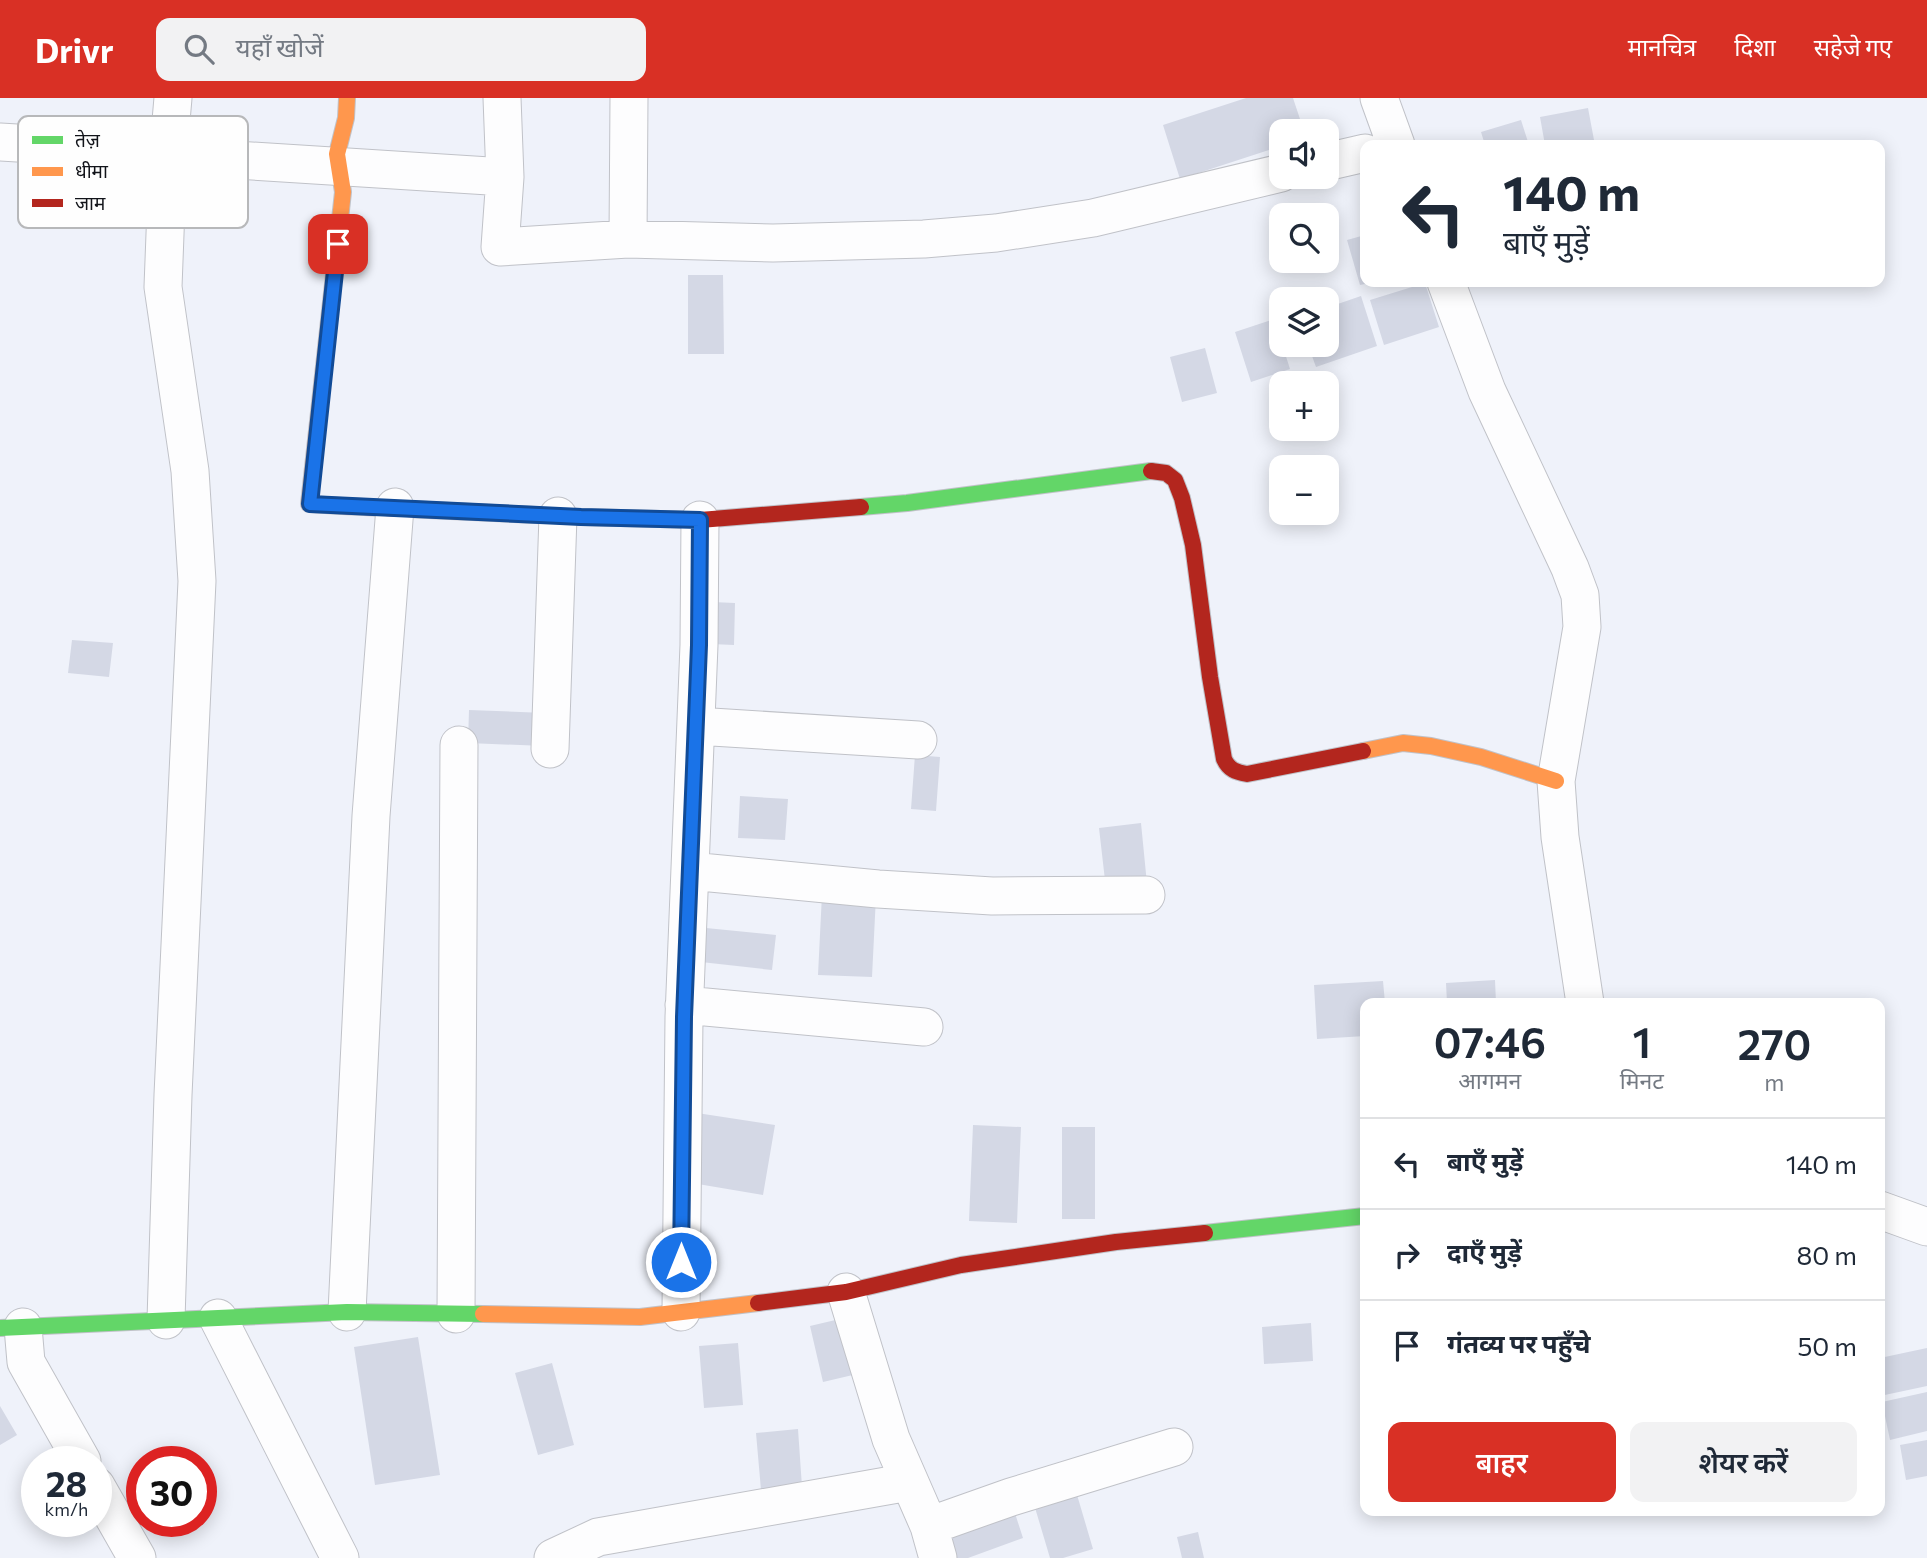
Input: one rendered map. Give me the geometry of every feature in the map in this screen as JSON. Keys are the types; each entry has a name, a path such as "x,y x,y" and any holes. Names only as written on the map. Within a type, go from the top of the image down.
{"street":[{"path":"171,116 173,98"},
{"path":"347,98 346,118 337,154 343,192 310,504 700,520 907,503 1138,471 1166,473 1175,480 1182,498 1193,545 1210,677 1227,768 1247,774 1403,743 1481,757 1556,781"},
{"path":"502,98 505,177 500,247 628,239 773,243 924,239 996,233 1093,218 1269,176"},
{"path":"628,239 629,98"},
{"path":"1379,98 1394,140"},
{"path":"0,142 18,143"},
{"path":"1339,159 1360,153"},
{"path":"248,161 505,177"},
{"path":"165,228 163,287 190,471 197,581 173,1095 166,1320"},
{"path":"1448,287 1487,391 1570,568 1580,595 1582,627 1556,781 1560,836 1585,998"},
{"path":"347,1312 371,816 395,507"},
{"path":"551,749 558,516"},
{"path":"681,1312 684,1005 699,645 700,520"},
{"path":"696,726 918,740"},
{"path":"456,1314 459,745"},
{"path":"690,871 992,896 1146,895"},
{"path":"684,1005 924,1027"},
{"path":"1885,1212 1927,1227"},
{"path":"74,1446 26,1362 11,1327 347,1312 640,1317 846,1292 961,1265 1116,1242 1360,1217"},
{"path":"846,1292 891,1439 933,1542 1011,1497 1174,1447"},
{"path":"218,1318 340,1558"},
{"path":"553,1558 598,1537 909,1482"},
{"path":"112,1514 137,1558"}],"building":[{"path":"1246,98 1293,98 1300,119 1269,119 1269,150 1180,179 1163,125"},
{"path":"1588,108 1594,140 1544,140 1540,117"},
{"path":"1521,120 1527,140 1483,140 1481,132"},
{"path":"1360,236 1360,285 1347,240"},
{"path":"688,275 723,275 724,354 688,354"},
{"path":"1412,287 1426,287 1439,327 1384,345 1370,300"},
{"path":"1361,296 1377,346 1316,367 1312,357 1339,357 1339,304"},
{"path":"1269,321 1269,357 1286,357 1290,369 1269,371 1269,376 1251,382 1235,332"},
{"path":"1205,348 1217,393 1182,402 1170,357"},
{"path":"712,602 735,603 734,645 711,644"},
{"path":"72,640 113,643 109,677 68,673"},
{"path":"469,710 545,713 544,746 468,743"},
{"path":"915,755 940,757 936,811 911,809"},
{"path":"740,796 788,799 785,840 738,838"},
{"path":"1141,823 1147,884 1106,889 1099,828"},
{"path":"822,894 876,896 872,977 818,975"},
{"path":"696,927 776,935 772,970 692,961"},
{"path":"1495,980 1496,998 1447,998 1446,983"},
{"path":"1383,981 1385,998 1360,998 1360,1036 1317,1039 1314,985"},
{"path":"697,1113 775,1125 763,1195 686,1182"},
{"path":"973,1125 1021,1127 1017,1223 969,1221"},
{"path":"1062,1127 1095,1127 1095,1219 1062,1219"},
{"path":"844,1318 857,1374 823,1382 810,1326"},
{"path":"1311,1323 1313,1361 1264,1364 1262,1327"},
{"path":"418,1337 440,1475 375,1485 354,1347"},
{"path":"738,1343 743,1405 704,1408 699,1346"},
{"path":"1927,1348 1927,1386 1885,1395 1885,1357"},
{"path":"552,1363 574,1445 538,1455 515,1373"},
{"path":"1927,1392 1927,1431 1890,1440 1885,1401"},
{"path":"0,1406 17,1435 0,1445"},
{"path":"798,1429 802,1487 761,1490 756,1433"},
{"path":"1927,1440 1927,1476 1906,1480 1900,1445"},
{"path":"1075,1488 1093,1549 1063,1558 1050,1558 1033,1501"},
{"path":"1011,1501 1023,1538 968,1558 941,1558 931,1530"},
{"path":"1198,1532 1204,1558 1182,1558 1177,1537"}],"traffic: fast":[{"path":"861,507 1151,471"},
{"path":"1205,1233 1360,1217"},
{"path":"0,1328 347,1312 483,1314"}],"traffic: slow":[{"path":"342,506 309,504 343,192 337,154 346,118 347,98"},
{"path":"1363,751 1403,743 1431,746 1481,757 1556,781"},
{"path":"483,1314 640,1317 758,1303"}],"traffic: jam":[{"path":"1151,471 1166,473 1175,480 1182,498 1193,545 1210,677 1224,759 1228,766 1247,774 1363,751"},
{"path":"342,506 700,520 861,507"},
{"path":"758,1303 846,1292 961,1265 1116,1242 1205,1233"}],"route":[{"path":"338,244 310,504 700,520 699,645 684,1017 681,1262"}]}
